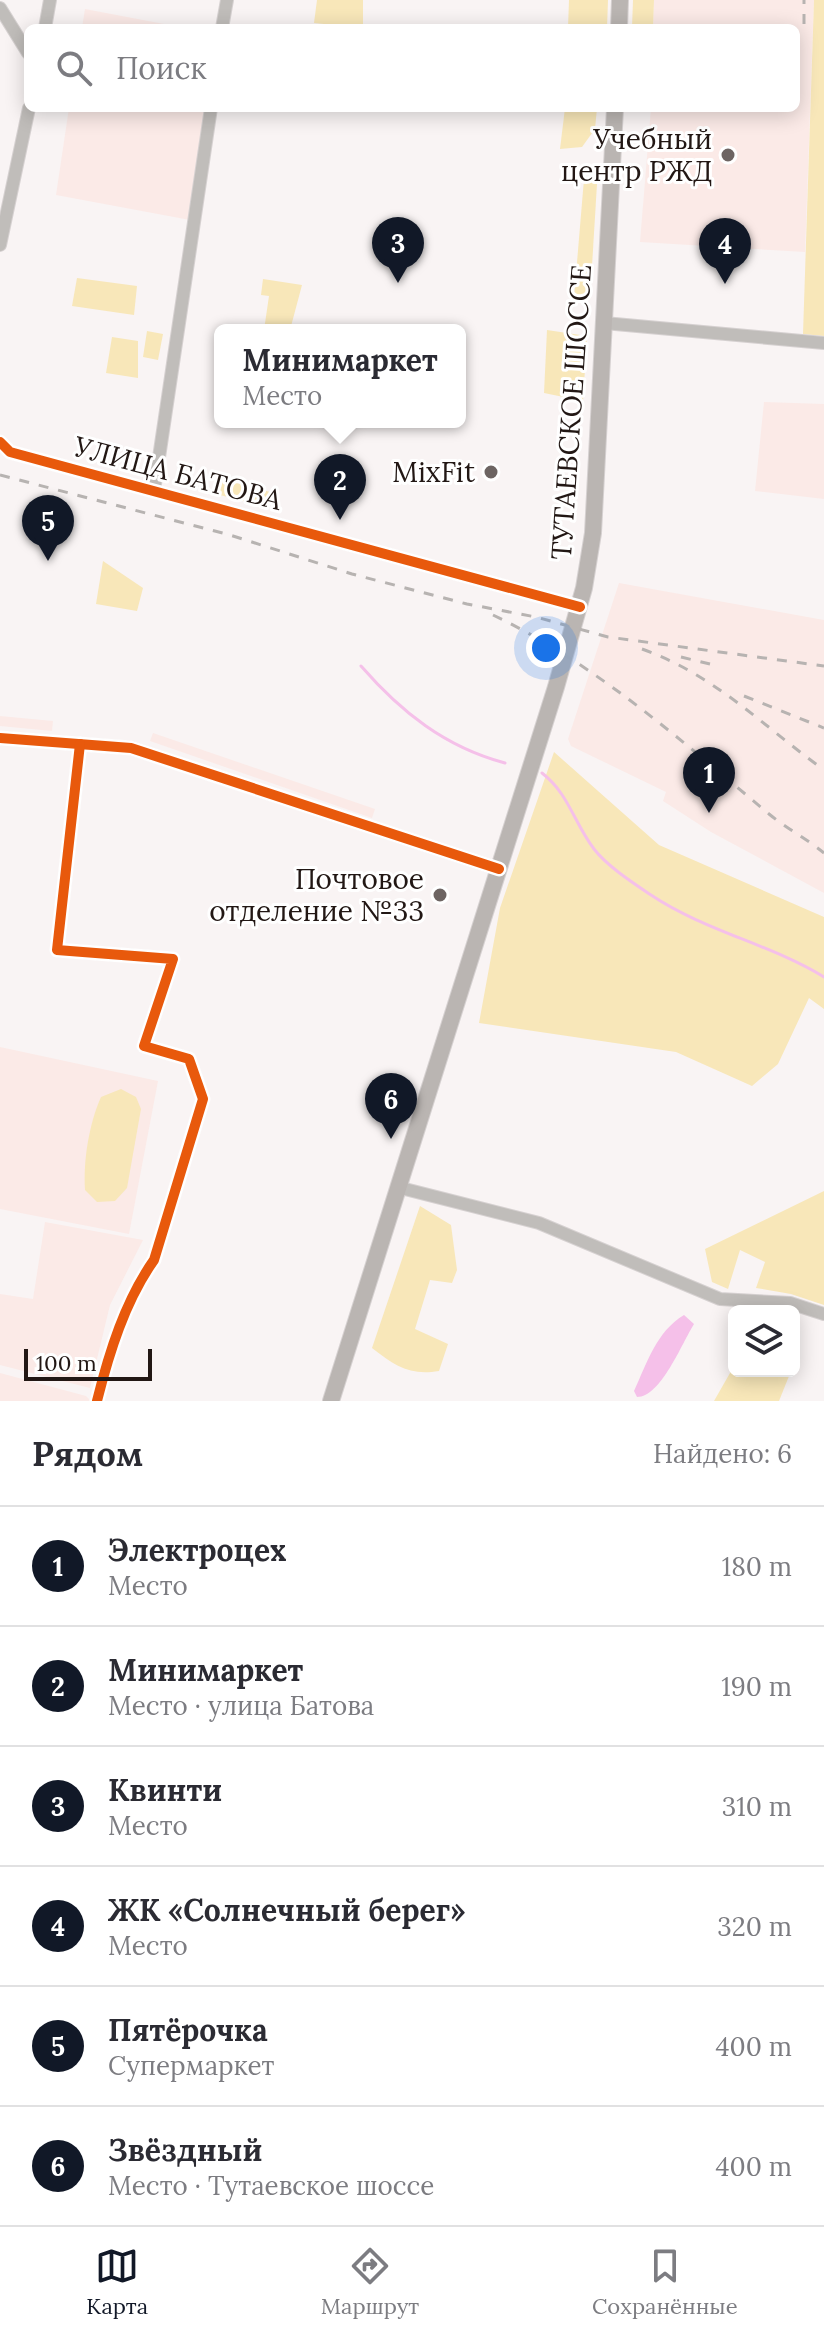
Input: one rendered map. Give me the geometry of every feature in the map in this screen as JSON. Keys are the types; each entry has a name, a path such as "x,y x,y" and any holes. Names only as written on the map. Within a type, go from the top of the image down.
{"main road":[{"path":"619,24 620,0"},
{"name":"ТУТАЕВСКОЕ ШОССЕ","path":"331,1401 580,607 594,519 615,112"}],"street":[{"path":"46,24 50,0"},
{"path":"223,24 227,0"},
{"path":"0,8 24,47"},
{"path":"0,245 28,112"},
{"path":"154,491 210,112"},
{"path":"604,323 824,343"},
{"name":"УЛИЦА БАТОВА","path":"0,442 10,452 580,607"},
{"path":"0,738 131,748 499,869"},
{"path":"80,744 57,950 173,959 144,1046 189,1059 203,1099 154,1260 139,1281 128,1308 107,1361 97,1401"},
{"path":"397,1187 539,1223 720,1299 790,1303 824,1314"}],"shaded area":[{"path":"317,0 363,0 363,24 314,23"},
{"path":"569,0 608,0 607,24 568,24"},
{"path":"633,0 654,0 653,24 632,24"},
{"name":"Учебный центр РЖД","path":"654,0 814,0 805,252 640,242 651,112 800,112 800,24 653,24"},
{"path":"814,0 824,0 824,336 803,334"},
{"path":"85,9 164,24 83,24"},
{"path":"68,112 206,112 190,220 56,195"},
{"path":"565,112 597,112 595,129 582,147 560,149"},
{"path":"584,179 597,184 590,299 574,298"},
{"path":"77,278 137,286 134,315 72,306"},
{"path":"263,279 302,285 292,324 265,324 269,296 261,295"},
{"path":"547,330 587,336 583,401 544,393"},
{"path":"147,331 163,334 158,360 143,357"},
{"path":"112,337 138,341 138,378 106,373"},
{"path":"764,402 824,404 824,499 755,491"},
{"path":"217,478 270,492 267,507 212,493"},
{"path":"103,561 143,588 137,611 96,604"},
{"path":"619,583 824,620 824,893 711,832 663,801 666,792 571,746 568,739"},
{"path":"0,716 53,721 52,731 0,726"},
{"path":"153,733 375,809 372,818 150,741"},
{"path":"554,752 659,845 824,917 824,1009 809,998 778,1064 752,1086 676,1052 479,1023 500,908"},
{"path":"0,1047 158,1081 129,1234 0,1209"},
{"path":"121,1089 136,1097 141,1109 127,1188 115,1201 97,1202 85,1190 90,1131 101,1097"},
{"path":"824,1191 824,1305 791,1294 756,1288 765,1262 740,1250 728,1289 712,1282 705,1249"},
{"path":"420,1206 451,1225 457,1270 452,1283 430,1280 415,1329 448,1344 439,1371 429,1372 403,1368 372,1348"},
{"path":"45,1222 143,1240 110,1305 90,1388 0,1365 0,1294 33,1299"},
{"path":"684,1315 694,1324 677,1355 654,1388 646,1395 637,1397 634,1391 653,1349 666,1330"},
{"path":"0,1373 86,1396 91,1401 0,1401"},
{"path":"728,1376 789,1377 779,1401 714,1401"}],"waterway":[{"path":"361,666 408,713 426,726 463,748 505,763"},
{"path":"542,773 559,790 594,849 628,880 672,908 782,955 824,977"}],"railway":[{"path":"804,0 804,24"},
{"path":"0,475 230,535 352,574 608,637 824,666"},
{"path":"493,615 531,635 603,681 671,732 776,819 824,853"},
{"path":"642,649 716,687 824,770"},
{"path":"681,657 710,664"},
{"path":"744,696 824,728"}],"cycle path":[{"path":"0,442 10,452 580,607"},
{"path":"0,738 131,748 499,869"},
{"path":"80,744 57,950 173,959 144,1046 189,1059 203,1099 154,1260 119,1328 97,1401"}],"place":[{"name":"Учебный центр РЖД","path":"728,155"},
{"name":"Квинти","path":"398,283"},
{"name":"ЖК «Солнечный берег»","path":"725,284"},
{"name":"MixFit","path":"491,472"},
{"name":"Минимаркет","path":"340,520"},
{"name":"Пятёрочка","path":"48,561"},
{"name":"Электроцех","path":"709,813"},
{"name":"Почтовое отделение №33","path":"440,895"},
{"name":"Звёздный","path":"391,1139"}]}
